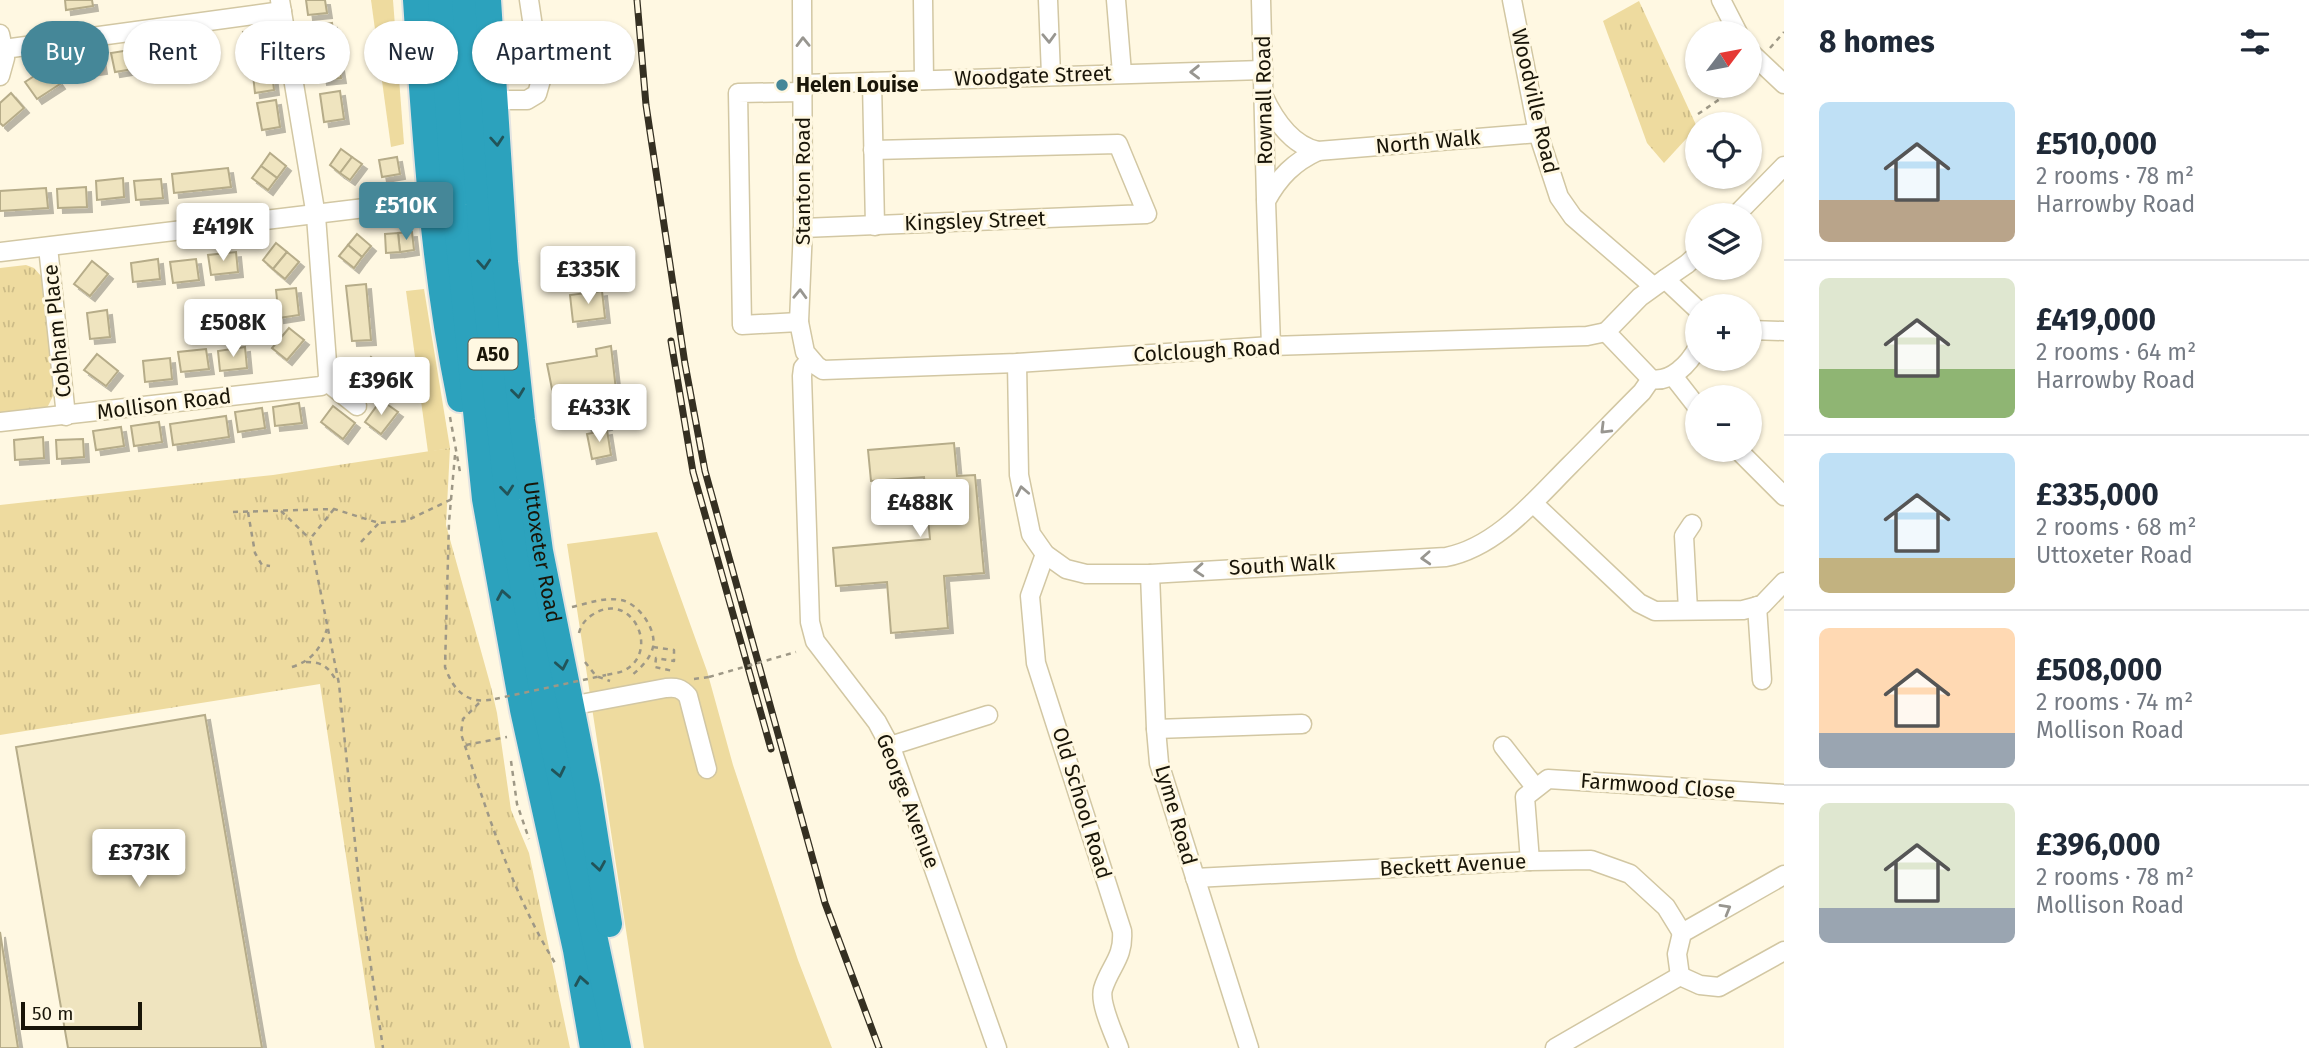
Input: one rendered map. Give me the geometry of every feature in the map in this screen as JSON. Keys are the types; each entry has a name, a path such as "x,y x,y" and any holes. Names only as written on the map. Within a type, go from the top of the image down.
{"highway":[{"path":"416,0 438,272 470,449 485,499"},
{"name":"A50","path":"441,0 456,205 485,499 523,710 576,950 593,1048"},
{"name":"A50","path":"465,0 485,285 508,501 545,705 618,1048"},
{"name":"Uttoxeter Road","path":"488,0 514,359 540,551 587,786 617,974 625,1048"}],"street":[{"path":"494,100 527,100 537,94 541,80 529,0"},
{"name":"Stanton Road","path":"802,0 803,228 799,322 805,352 810,360"},
{"path":"923,0 924,80"},
{"path":"1048,0 1051,75"},
{"path":"1116,0 1122,73"},
{"name":"Rownall Road","path":"1261,0 1266,201"},
{"name":"Woodville Road","path":"1511,0 1538,133 1559,197 1573,217 1685,301"},
{"path":"1721,0 1732,21"},
{"path":"0,76 5,58 2,42 281,5 316,216 327,382 357,405"},
{"path":"1762,63 1784,84"},
{"name":"Woodgate Street","path":"799,322 742,325 738,93 872,82 1264,70"},
{"path":"872,82 875,226"},
{"path":"1263,95 1287,133 1307,148 1318,151"},
{"name":"North Walk","path":"1266,201 1274,186 1297,162 1318,151 1538,133"},
{"name":"Kingsley Street","path":"803,228 1147,214 1118,144 873,150"},
{"path":"1748,203 1784,166"},
{"path":"1266,201 1271,346"},
{"path":"0,252 316,216 406,203"},
{"name":"Cobham Place","path":"48,247 66,416"},
{"path":"1685,266 1659,282 1606,332 1651,379 1665,380 1685,363"},
{"path":"1762,330 1784,331"},
{"name":"Colclough Road","path":"810,360 823,370 967,371 1017,363 1271,346 1587,336 1606,332"},
{"name":"George Avenue","path":"810,360 803,368 802,376 810,622 815,641 877,722 890,746 997,1048"},
{"path":"1017,363 1019,475 1031,534 1045,554"},
{"path":"1672,376 1685,392"},
{"name":"South Walk","path":"1045,554 1066,569 1086,574 1150,574 1462,554 1491,538 1533,503 1642,392 1651,379"},
{"name":"Mollison Road","path":"0,422 321,386 327,382"},
{"path":"1750,462 1784,496"},
{"path":"1533,503 1639,603 1655,611 1743,610 1762,605 1784,582"},
{"path":"1688,610 1684,536 1692,524"},
{"name":"Old School Road","path":"1045,554 1030,596 1036,663 1122,931 1121,955 1103,989 1102,1000 1119,1048"},
{"name":"Lyme Road","path":"1150,574 1159,763 1249,1048"},
{"path":"1756,606 1762,680"},
{"path":"572,716 676,687 688,696 707,769"},
{"path":"890,746 988,715"},
{"path":"1156,729 1301,724"},
{"path":"1503,746 1535,787 1525,797 1530,861"},
{"name":"Farmwood Close","path":"1535,787 1548,779 1784,794"},
{"name":"Beckett Avenue","path":"1195,878 1591,860 1630,874 1666,907 1682,933"},
{"path":"1680,976 1677,954 1682,933 1784,876"},
{"path":"1680,976 1700,985 1719,987 1784,951"},
{"path":"1555,1048 1680,976"}],"path":[{"path":"1762,50 1784,32"},
{"path":"1701,112 1722,98"},
{"path":"456,452 446,593 445,667 451,683 459,692 480,702"},
{"path":"233,512 334,509 379,523 406,521 452,499"},
{"path":"310,539 334,509"},
{"path":"281,511 310,539 339,684 360,892 383,1048"},
{"path":"248,512 255,553 262,565 270,566"},
{"path":"361,542 379,523"},
{"path":"551,611 604,599 624,600 637,610 650,627 653,647 645,664 629,678"},
{"path":"561,972 543,943 506,862 461,734 463,719 480,702 623,671 640,654 640,633 630,615 621,610 601,610 586,620 580,628 578,641"},
{"path":"306,662 319,650 327,629"},
{"path":"653,647 674,650 674,660 656,658 655,667 670,669"},
{"path":"709,677 796,652"},
{"path":"582,658 596,676 607,681 618,681"},
{"path":"292,667 306,662 318,662 327,666 339,684"},
{"path":"465,746 511,737"}],"green space":[{"path":"371,0 393,0 395,21 374,21"},
{"path":"1639,1 1690,112 1685,112 1685,140 1664,163 1647,143 1603,21"},
{"path":"382,84 399,84 404,144 391,147"},
{"path":"26,265 34,268 41,276 54,394 47,408 0,415 0,268"},
{"path":"424,289 450,448 428,452 406,291"},
{"path":"450,448 446,525 491,687 511,810 529,853 570,1048 375,1048 320,684 0,735 0,505 273,475"},
{"path":"657,532 707,671 733,765 798,960 832,1048 644,1048 567,544"}],"building":[{"path":"65,0 92,0 93,6 66,10"},
{"path":"306,0 325,0 327,13 308,15"},
{"path":"123,51 123,71 115,72 111,53"},
{"path":"26,84 60,84 37,99"},
{"path":"254,84 273,84 274,90 255,93"},
{"path":"340,91 344,119 324,122 320,94"},
{"path":"11,93 24,108 3,126 0,123 0,103"},
{"path":"276,100 280,127 262,130 257,103"},
{"path":"341,149 352,157 340,173 330,165"},
{"path":"270,153 286,166 277,178 261,166"},
{"path":"352,157 362,164 350,180 340,173"},
{"path":"397,157 400,174 382,177 379,160"},
{"path":"261,166 277,178 268,190 252,178"},
{"path":"228,168 231,187 174,193 172,174"},
{"path":"123,178 124,197 97,200 96,181"},
{"path":"161,179 163,198 136,200 134,181"},
{"path":"86,187 87,207 58,208 57,189"},
{"path":"46,188 48,208 0,211 0,191"},
{"path":"412,232 414,250 400,252 398,233"},
{"path":"398,233 400,252 386,253 385,234"},
{"path":"357,234 371,246 362,257 348,245"},
{"path":"276,243 287,252 273,269 263,260"},
{"path":"348,245 362,257 354,268 339,256"},
{"path":"236,252 238,272 211,275 208,255"},
{"path":"287,252 299,262 285,279 273,269"},
{"path":"158,259 160,279 133,282 131,263"},
{"path":"196,259 199,280 173,283 170,262"},
{"path":"92,261 108,274 90,296 74,284"},
{"path":"569,261 570,271 548,274 547,264"},
{"path":"570,271 572,283 550,286 548,274"},
{"path":"366,284 371,340 352,341 346,286"},
{"path":"296,288 299,315 279,318 276,290"},
{"path":"602,291 605,318 573,322 570,295"},
{"path":"107,310 110,337 90,339 87,313"},
{"path":"289,328 304,340 287,360 272,348"},
{"path":"611,346 616,390 605,392 603,386 553,394 547,364 597,356 596,349"},
{"path":"245,347 247,368 220,371 218,351"},
{"path":"206,349 209,369 181,372 178,352"},
{"path":"97,354 118,371 106,386 84,370"},
{"path":"371,357 393,374 381,390 359,373"},
{"path":"170,358 172,379 145,382 143,361"},
{"path":"381,400 398,412 381,434 365,422"},
{"path":"603,401 607,425 587,428 583,404"},
{"path":"299,403 302,423 275,426 273,407"},
{"path":"333,406 355,423 343,439 321,422"},
{"path":"262,408 265,428 238,432 235,412"},
{"path":"226,416 229,437 173,445 170,424"},
{"path":"159,422 162,442 134,446 131,426"},
{"path":"121,427 124,446 96,450 93,431"},
{"path":"607,430 611,455 592,459 587,434"},
{"path":"43,437 44,458 15,460 14,440"},
{"path":"83,439 84,457 57,459 56,440"},
{"path":"954,443 957,476 975,475 984,573 944,576 948,628 891,633 887,582 836,586 833,548 930,539 924,477 871,481 868,450"},
{"path":"205,715 262,1048 68,1048 16,747"},
{"path":"0,932 18,1048 0,1048"}],"railway":[{"path":"637,0 646,105 685,364 705,471 825,903 879,1048"},
{"path":"671,341 693,472 771,749"}],"place":[{"name":"Helen Louise","path":"782,85"}]}
